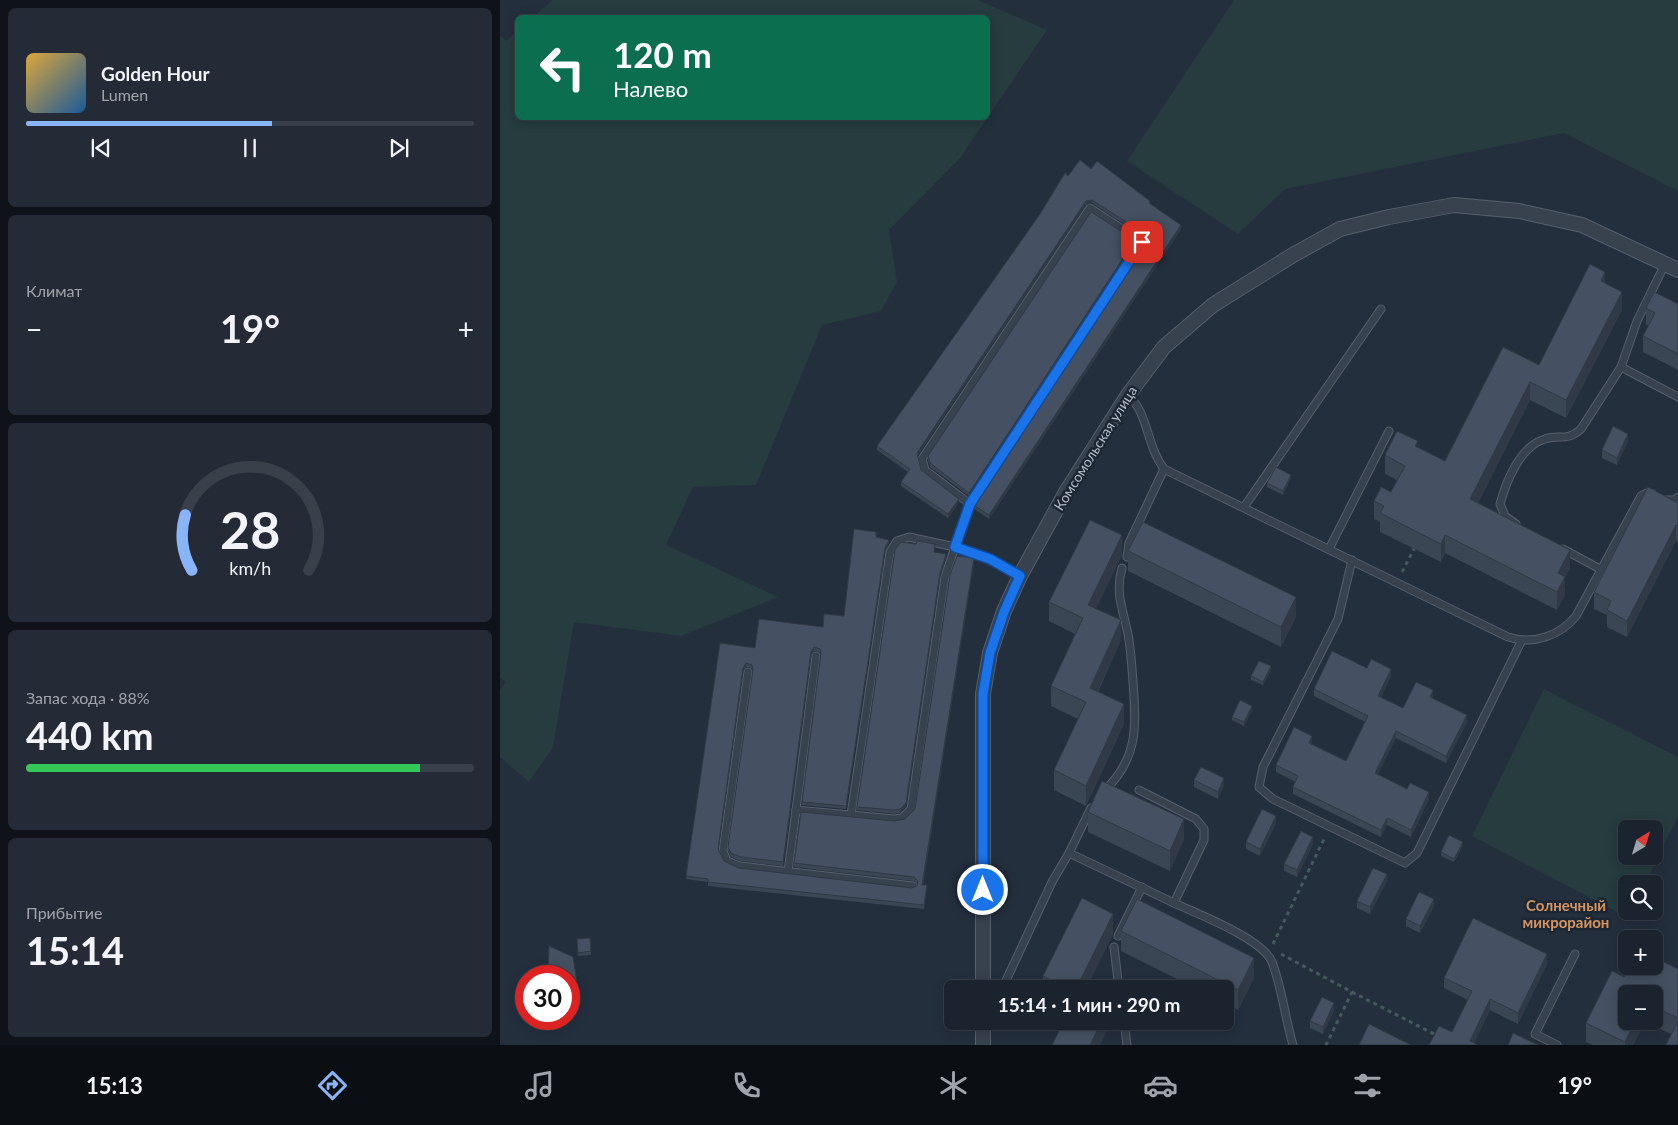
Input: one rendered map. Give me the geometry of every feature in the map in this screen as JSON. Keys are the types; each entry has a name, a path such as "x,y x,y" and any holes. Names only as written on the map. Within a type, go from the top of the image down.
{"street":[{"name":"Комсомольская улица","path":"983,980 983,694 990,653 1004,612 1020,576 1066,492 1128,395 1164,347 1213,305 1293,255 1340,230 1389,217 1454,205 1519,210 1582,225 1672,267"},
{"path":"983,1030 983,1045"}],"lane":[{"path":"796,810 894,819 902,818 911,809 945,577 970,504 1142,242 1090,208 922,459 925,470 970,504"},
{"path":"1527,530 1505,516 1500,504 1518,461 1537,442 1546,438 1564,438 1574,435 1581,429 1621,367 1637,321 1672,267"},
{"path":"1244,507 1381,309"},
{"path":"1621,367 1678,397"},
{"path":"1128,395 1137,403 1155,456 1164,469 1508,637 1522,642 1546,637 1568,626 1576,616 1640,496 1650,492 1668,501 1678,497"},
{"path":"1329,549 1390,431"},
{"path":"1126,558 1129,543 1164,469"},
{"path":"851,815 890,552 897,541 909,537 955,547 986,558 1020,576"},
{"path":"1552,543 1600,569"},
{"path":"1352,560 1338,619 1263,767 1259,787 1273,799 1404,863 1418,853 1522,642"},
{"path":"1096,798 1116,779 1134,741 1136,726 1129,640 1117,585 1122,568"},
{"path":"788,872 816,656"},
{"path":"748,672 723,851 727,861 740,866 913,886"},
{"path":"1138,790 1196,819 1204,828 1204,840 1174,902"},
{"path":"1006,980 1052,882 1069,853 1091,808"},
{"path":"1069,853 1252,940 1264,949 1272,961 1293,1045"},
{"path":"1118,936 1142,887"},
{"path":"1114,947 1119,980"},
{"path":"1557,1045 1535,1034 1576,954"},
{"path":"1125,1030 1127,1045"}],"path":[{"path":"1409,579 1400,575 1414,546"},
{"path":"1252,940 1270,949 1330,827"},
{"path":"1279,953 1434,1034"},
{"path":"1326,1045 1352,992"}],"green space":[{"path":"553,0 978,0 1047,30 990,114 990,15 535,15"},
{"path":"1234,0 1678,0 1678,191 1564,133 1285,189 1238,234 1127,161"},
{"path":"515,33 515,120 986,120 960,158 889,230 897,282 881,311 822,325 756,485 693,487 666,545 778,597 681,636 574,622 553,747 529,782 500,757 500,690 506,682 500,678 500,36 506,41"},
{"path":"1544,689 1678,757 1678,816 1663,847 1663,820 1618,820 1618,865 1654,865 1649,875 1618,875 1618,912 1472,836"}],"building":[{"path":"1080,160 1091,169 1097,161 1150,201 1149,203 1181,225 989,515 974,505 975,503 1147,239 1145,234 1092,200 1086,201 917,453 921,470 959,499 948,514 901,482 910,469 877,446 1040,214 1065,173 1068,176"},
{"path":"1091,212 1135,240 969,493 930,463 928,456"},
{"path":"1590,264 1605,272 1601,281 1622,292 1566,400 1530,382 1470,499 1570,550 1558,573 1565,577 1557,592 1445,535 1441,544 1380,513 1384,506 1374,501 1381,487 1391,492 1405,466 1385,455 1397,431 1418,441 1415,446 1445,461 1503,347 1539,365"},
{"path":"1654,292 1678,304 1678,354 1643,336 1655,313 1646,308"},
{"path":"1613,426 1628,434 1617,458 1602,450"},
{"path":"1276,467 1291,475 1283,491 1267,483"},
{"path":"1648,487 1678,503 1678,526 1676,525 1627,621 1607,610 1611,601 1594,592"},
{"path":"1090,520 1122,535 1088,605 1121,620 1090,688 1124,704 1086,786 1054,770 1086,702 1051,686 1083,618 1049,602"},
{"path":"1143,522 1296,597 1281,627 1128,551"},
{"path":"854,529 876,532 876,537 889,540 885,548 846,806 802,802 821,653 820,649 814,647 811,652 783,862 741,857 731,853 728,847 753,669 752,665 746,663 743,668 718,849 724,861 739,868 912,888 917,886 918,881 914,877 794,863 801,812 894,821 905,819 915,809 950,575 957,556 974,558 922,885 927,885 924,905 708,882 708,879 686,876 720,643 755,648 759,619 823,627 824,614 844,616"},
{"path":"917,541 935,544 934,552 946,554 940,573 906,803 900,809 894,810 857,807 895,550 901,542 916,544"},
{"path":"1332,651 1367,668 1371,659 1391,669 1378,696 1403,708 1416,682 1433,690 1430,697 1467,715 1446,756 1396,731 1375,773 1407,789 1410,783 1429,792 1411,830 1387,818 1381,830 1293,787 1298,776 1276,765 1294,727 1312,736 1309,743 1346,761 1368,716 1314,689"},
{"path":"1259,661 1271,666 1263,682 1251,676"},
{"path":"1240,700 1252,706 1244,722 1232,717"},
{"path":"1201,767 1224,778 1218,792 1194,780"},
{"path":"1102,781 1184,819 1170,851 1088,812"},
{"path":"1262,809 1276,816 1260,849 1246,842"},
{"path":"1301,831 1313,837 1297,870 1284,864"},
{"path":"1449,835 1463,842 1454,859 1441,852"},
{"path":"1373,868 1387,874 1370,907 1357,901"},
{"path":"1419,892 1434,899 1420,926 1406,919"},
{"path":"1082,898 1113,914 1080,980 1051,980 1043,976"},
{"path":"1137,899 1254,958 1238,990 1234,988 1234,980 1218,980 1121,931"},
{"path":"1473,918 1547,954 1518,1013 1490,999 1470,1041 1478,1045 1429,1045 1439,1026 1452,1032 1472,991 1444,978"},
{"path":"590,938 591,951 578,953 577,939"},
{"path":"549,946 573,957 574,965 548,965"},
{"path":"1663,962 1678,969 1678,1018 1663,1011 1663,985 1618,985 1618,1030 1631,1030 1625,1042 1586,1023 1612,971 1624,977 1625,975 1663,975"},
{"path":"1322,997 1334,1003 1323,1027 1310,1021"},
{"path":"1678,1021 1678,1045 1666,1045"},
{"path":"1369,1024 1411,1045 1359,1045"},
{"path":"1060,1030 1098,1030 1090,1045 1052,1045"},
{"path":"1513,1033 1538,1045 1508,1045"}],"district":[{"name":"Солнечный микрорайон","path":"1566,914"}],"route":[{"path":"983,890 983,694 990,653 1004,612 1020,576 1000,563 955,547 970,504 1142,242"}]}
